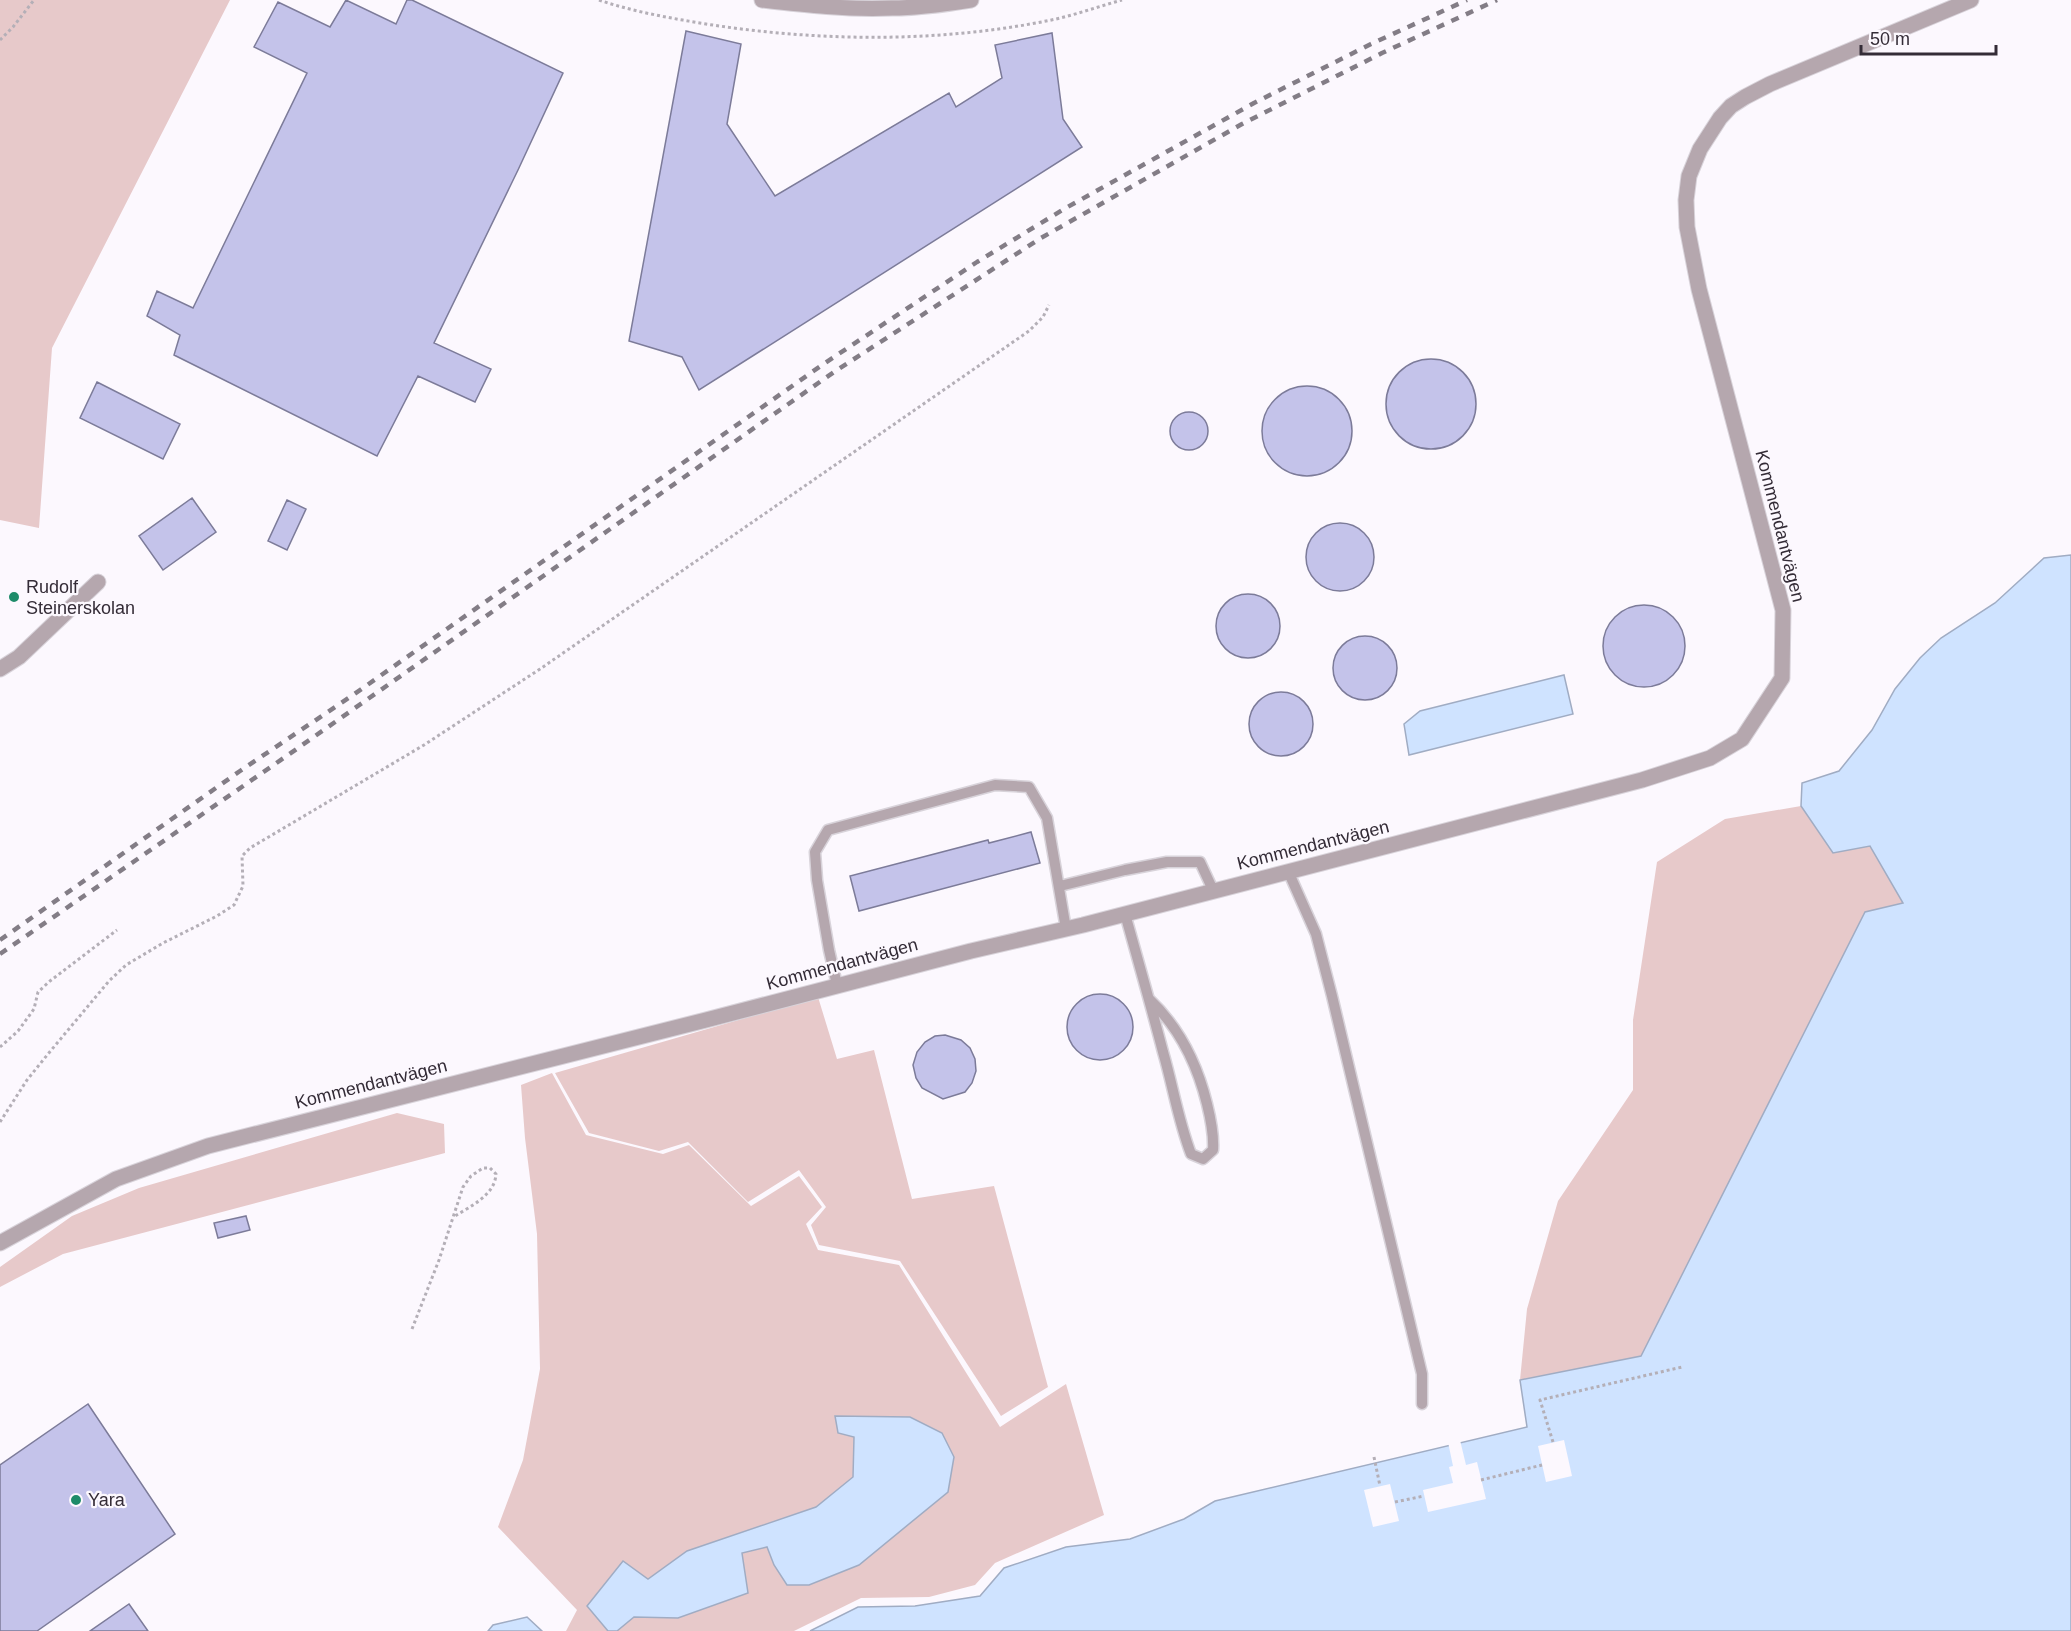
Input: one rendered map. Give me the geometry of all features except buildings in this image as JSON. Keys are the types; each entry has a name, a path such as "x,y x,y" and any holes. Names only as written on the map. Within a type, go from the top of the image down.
{"street":[{"path":"762,0 807,5 927,6 971,0"},
{"name":"Kommendantvägen","path":"0,1243 116,1179 208,1146 971,951 1125,914 1642,780 1710,758 1742,739 1782,678 1783,610 1699,288 1687,227 1686,200 1689,176 1707,136 1731,106 1770,84 1971,0"},
{"path":"0,669 19,657 98,582"}],"lane":[{"path":"837,985 817,880 815,852 828,830 995,785 1029,787 1047,818 1066,929"},
{"path":"1060,886 1167,862 1200,862 1213,891"},
{"path":"1288,871 1316,934 1332,996 1422,1374 1422,1404"},
{"path":"1125,914 1164,1053 1181,1128 1191,1154 1203,1159 1213,1150 1214,1136 1202,1083 1190,1053 1177,1032 1149,999"}],"path":[{"path":"0,40 34,0"},
{"path":"0,1122 48,1054 126,964 234,905 243,886 242,856 250,848 424,745 540,669 1029,331 1043,317 1049,305"},
{"path":"0,1047 34,1009 38,992 69,964 117,930"},
{"path":"412,1329 455,1216 463,1187 471,1176 483,1168 490,1168 496,1173 490,1191 455,1216"},
{"path":"1553,1442 1540,1401 1682,1368"},
{"path":"1374,1457 1380,1486"},
{"path":"1481,1480 1542,1465"},
{"path":"1395,1502 1424,1496"}],"shaded area":[{"path":"0,0 230,0 52,348 39,528 0,520"},
{"path":"1801,806 1833,852 1870,846 1903,903 1865,913 1641,1356 1520,1380 1527,1309 1558,1201 1633,1090 1633,1020 1657,862 1725,819"},
{"path":"818,997 837,1059 874,1050 912,1199 994,1186 1048,1387 1001,1416 900,1261 819,1245 811,1225 826,1207 799,1170 748,1202 688,1142 659,1151 589,1133 555,1073"},
{"path":"552,1073 586,1135 663,1154 689,1145 751,1206 799,1176 822,1207 806,1224 818,1250 899,1265 1000,1427 1066,1384 1104,1515 995,1563 975,1585 929,1597 861,1598 794,1631 566,1631 577,1610 498,1527 523,1460 540,1369 537,1234 521,1085"},
{"path":"397,1113 444,1124 445,1153 63,1254 0,1287 0,1267 72,1216 139,1188"}],"water":[{"path":"2071,555 2071,1631 810,1631 858,1607 915,1606 980,1596 1004,1568 1066,1547 1130,1539 1184,1519 1215,1501 1527,1427 1520,1380 1641,1356 1865,912 1903,903 1870,846 1833,853 1801,806 1802,783 1839,771 1872,730 1895,689 1920,658 1941,638 1995,603 2044,558"},
{"path":"1564,675 1573,714 1409,755 1404,724 1420,711"},
{"path":"835,1416 910,1417 942,1433 954,1457 948,1492 859,1565 809,1585 787,1585 774,1565 767,1547 742,1553 748,1593 678,1618 634,1617 617,1631 608,1631 587,1606 623,1561 648,1579 687,1551 816,1507 853,1477 854,1437 838,1433"},
{"path":"527,1617 542,1631 488,1631 493,1625"}],"pier":[{"path":"1460,1440 1466,1465 1477,1462 1486,1499 1428,1512 1423,1490 1453,1483 1449,1467 1453,1466 1448,1442"},
{"path":"1564,1440 1572,1476 1546,1482 1538,1446"},
{"path":"1390,1484 1399,1521 1373,1527 1364,1490"}],"railway":[{"path":"0,940 822,365 977,262 1064,209 1254,103 1371,44 1467,0"},
{"path":"0,954 834,372 1041,238 1242,124 1382,53 1497,0"}],"place":[{"name":"Rudolf Steinerskolan","path":"14,597"},
{"name":"Yara","path":"76,1500"}]}
